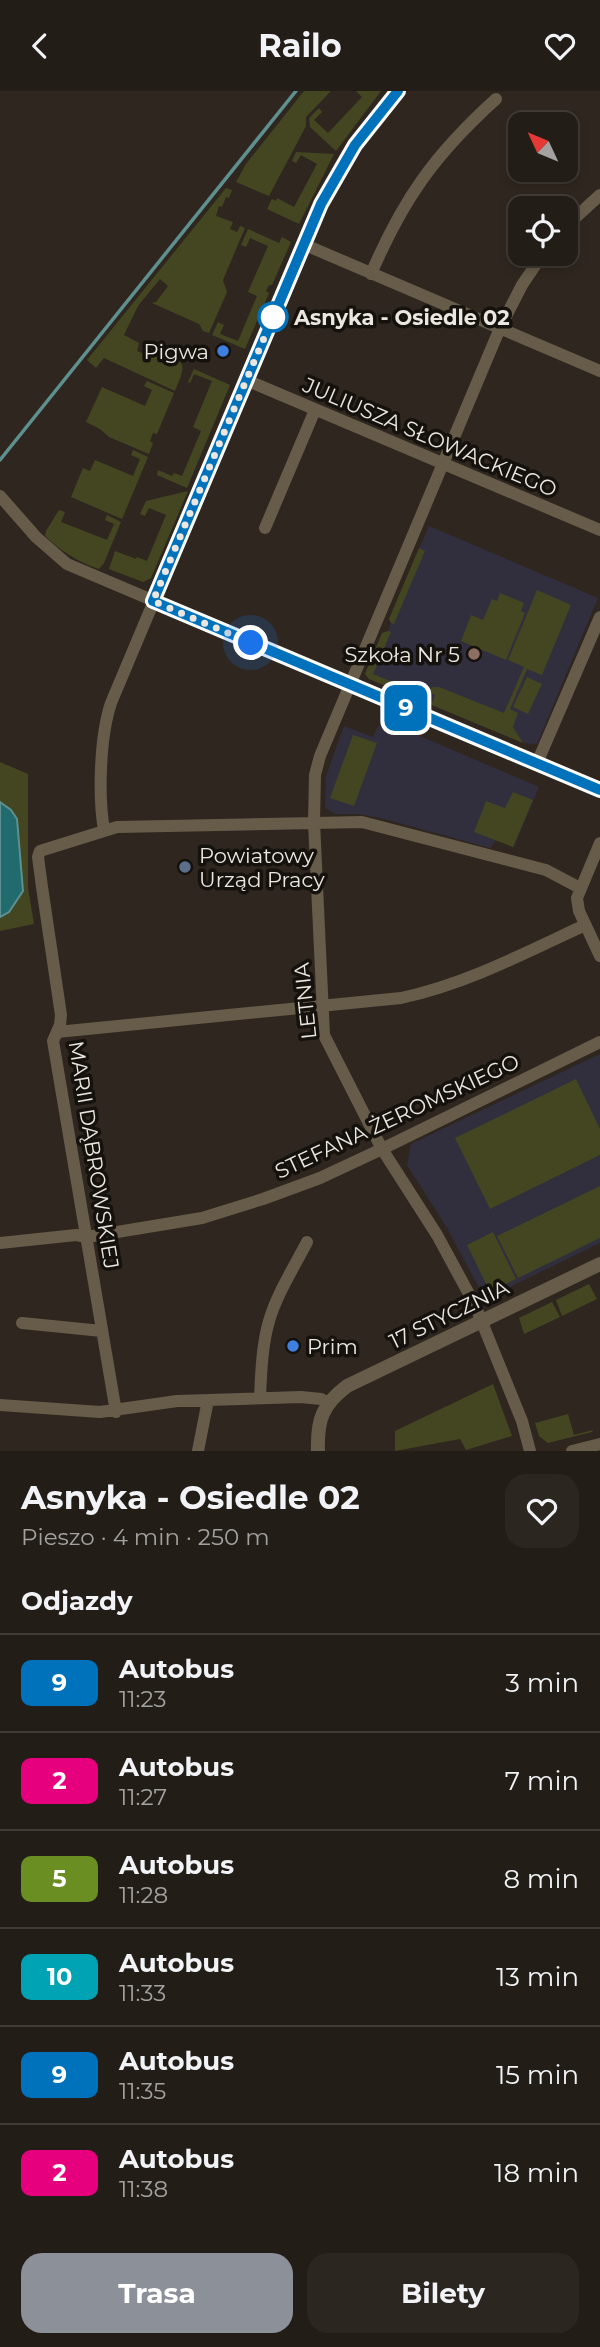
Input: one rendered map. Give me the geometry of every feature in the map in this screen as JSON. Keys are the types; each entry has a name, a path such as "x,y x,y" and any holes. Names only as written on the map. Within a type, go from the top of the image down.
{"street":[{"path":"398,91 369,125 321,204 107,714 103,737 102,775 101,814 104,830 117,827 362,822 547,870 580,888"},
{"path":"371,275 387,238 411,195 443,151 496,99"},
{"path":"578,215 600,195"},
{"path":"303,244 600,371"},
{"name":"LETNIA","path":"530,1451 522,1421 482,1322 437,1235 382,1149 324,1035 314,822 315,775 320,757 500,328 535,266"},
{"name":"JULIUSZA SŁOWACKIEGO","path":"246,380 600,530"},
{"path":"265,528 315,410"},
{"path":"0,496 36,537 67,563 600,790"},
{"path":"537,763 600,617"},
{"name":"MARII DĄBROWSKIEJ","path":"104,830 44,848 40,851 39,862 61,1015 53,1041 116,1412"},
{"path":"600,843 577,898 579,911 600,956"},
{"path":"57,1032 401,998 440,989 471,977 585,925"},
{"name":"STEFANA ŻEROMSKIEGO","path":"0,1243 76,1235 87,1237 188,1221 231,1210 320,1178 600,1042"},
{"path":"260,1398 269,1322 279,1295 307,1242"},
{"name":"17 STYCZNIA","path":"328,1403 347,1386 600,1265"},
{"path":"22,1323 102,1331"},
{"path":"0,1405 116,1412 177,1401 301,1397 321,1399 328,1403 320,1422 318,1451"},
{"path":"198,1451 208,1400"},
{"path":"572,1451 600,1444"}],"shaded area":[{"name":"Szkoła Nr 5","path":"429,526 598,598 537,744 523,743 369,679 365,674 382,633 388,631 391,623 389,619"},
{"path":"379,725 392,729 394,725 539,787 514,847 496,840 490,848 381,818 336,814 325,808 326,776 344,726 373,737"},
{"path":"600,1054 600,1243 485,1299 447,1228 407,1165 411,1144"}],"green space":[{"path":"304,91 331,91 306,117 306,126 269,196 236,182 246,164"},
{"path":"356,91 381,91 336,151 310,127 309,118 319,108 322,112 314,120 328,133 362,97"},
{"path":"296,152 334,154 299,224 267,209 272,199 276,201 277,198 294,207 317,164 301,155 296,163 292,161"},
{"path":"226,188 232,190 222,207 219,206 216,216 233,222 230,229 237,232 240,226 245,228 223,280 227,292 209,333 203,331 199,324 152,303 156,302 168,286 160,279 138,306 124,335 139,343 137,351 152,357 157,351 163,355 162,362 169,365 174,358 179,361 182,372 175,391 104,358 96,368 87,360"},
{"path":"248,229 279,243 282,237 291,242 272,285 269,285 266,291 269,293 245,349 212,335 218,322 224,325 220,334 238,341 257,296 248,292 268,246 250,238 246,247 241,245"},
{"path":"194,369 230,385 187,488 157,475 158,470 172,476 174,473 182,476 201,431 193,427 212,381 194,374 190,383 188,382"},
{"path":"147,381 174,393 157,434 153,433 149,454 109,437 86,422 102,387 145,406 152,390 144,386"},
{"path":"133,450 148,457 122,519 71,497 83,468 90,471 95,460 133,476 140,459 131,455"},
{"path":"188,491 151,578 143,582 109,569 115,551 147,561 166,515 149,508 145,516 140,514 146,501"},
{"path":"59,510 65,512 61,522 107,540 114,524 105,520 107,515 121,522 99,569 70,555 45,536"},
{"path":"419,548 425,551 394,624 391,623 389,619"},
{"path":"537,590 571,605 542,675 527,669 510,709 518,713 513,727 523,743 422,701 424,697 432,703 435,695 427,691 439,687 504,713 524,667 508,660"},
{"path":"500,593 524,603 521,611 525,613 506,660 461,641 471,615 483,620 492,599 497,601"},
{"path":"391,632 373,674 413,690 414,698 369,679 365,674 382,633"},
{"path":"527,677 542,684 528,714 513,707"},
{"path":"353,735 377,743 354,806 330,798"},
{"path":"0,762 28,774 28,888 34,924 0,931"},
{"path":"513,792 533,800 513,847 474,832 486,801 505,808"},
{"path":"576,1079 600,1129 600,1155 490,1209 455,1138"},
{"path":"600,1186 600,1238 518,1278 497,1236"},
{"path":"493,1232 516,1279 490,1292 467,1245"},
{"path":"589,1284 597,1299 562,1316 556,1300"},
{"path":"552,1302 560,1317 524,1334 519,1318"},
{"path":"493,1384 512,1436 466,1450 460,1439 395,1451 395,1431"},
{"path":"568,1414 574,1435 593,1430 592,1432 548,1443 539,1436 535,1423"}],"water":[{"path":"0,802 11,810 17,819 23,891 9,912 0,917"}],"waterway":[{"path":"0,460 296,91"}],"bus line":[{"name":"9","path":"398,91 355,145 321,204 153,601 600,790"}],"place":[{"name":"Asnyka - Osiedle 02","path":"273,317"},
{"name":"Pigwa","path":"223,351"},
{"name":"Szkoła Nr 5","path":"474,654"},
{"name":"Powiatowy Urząd Pracy","path":"185,867"},
{"name":"Prim","path":"293,1346"}],"route":[{"path":"251,643 153,601 275,312 273,317"}]}
